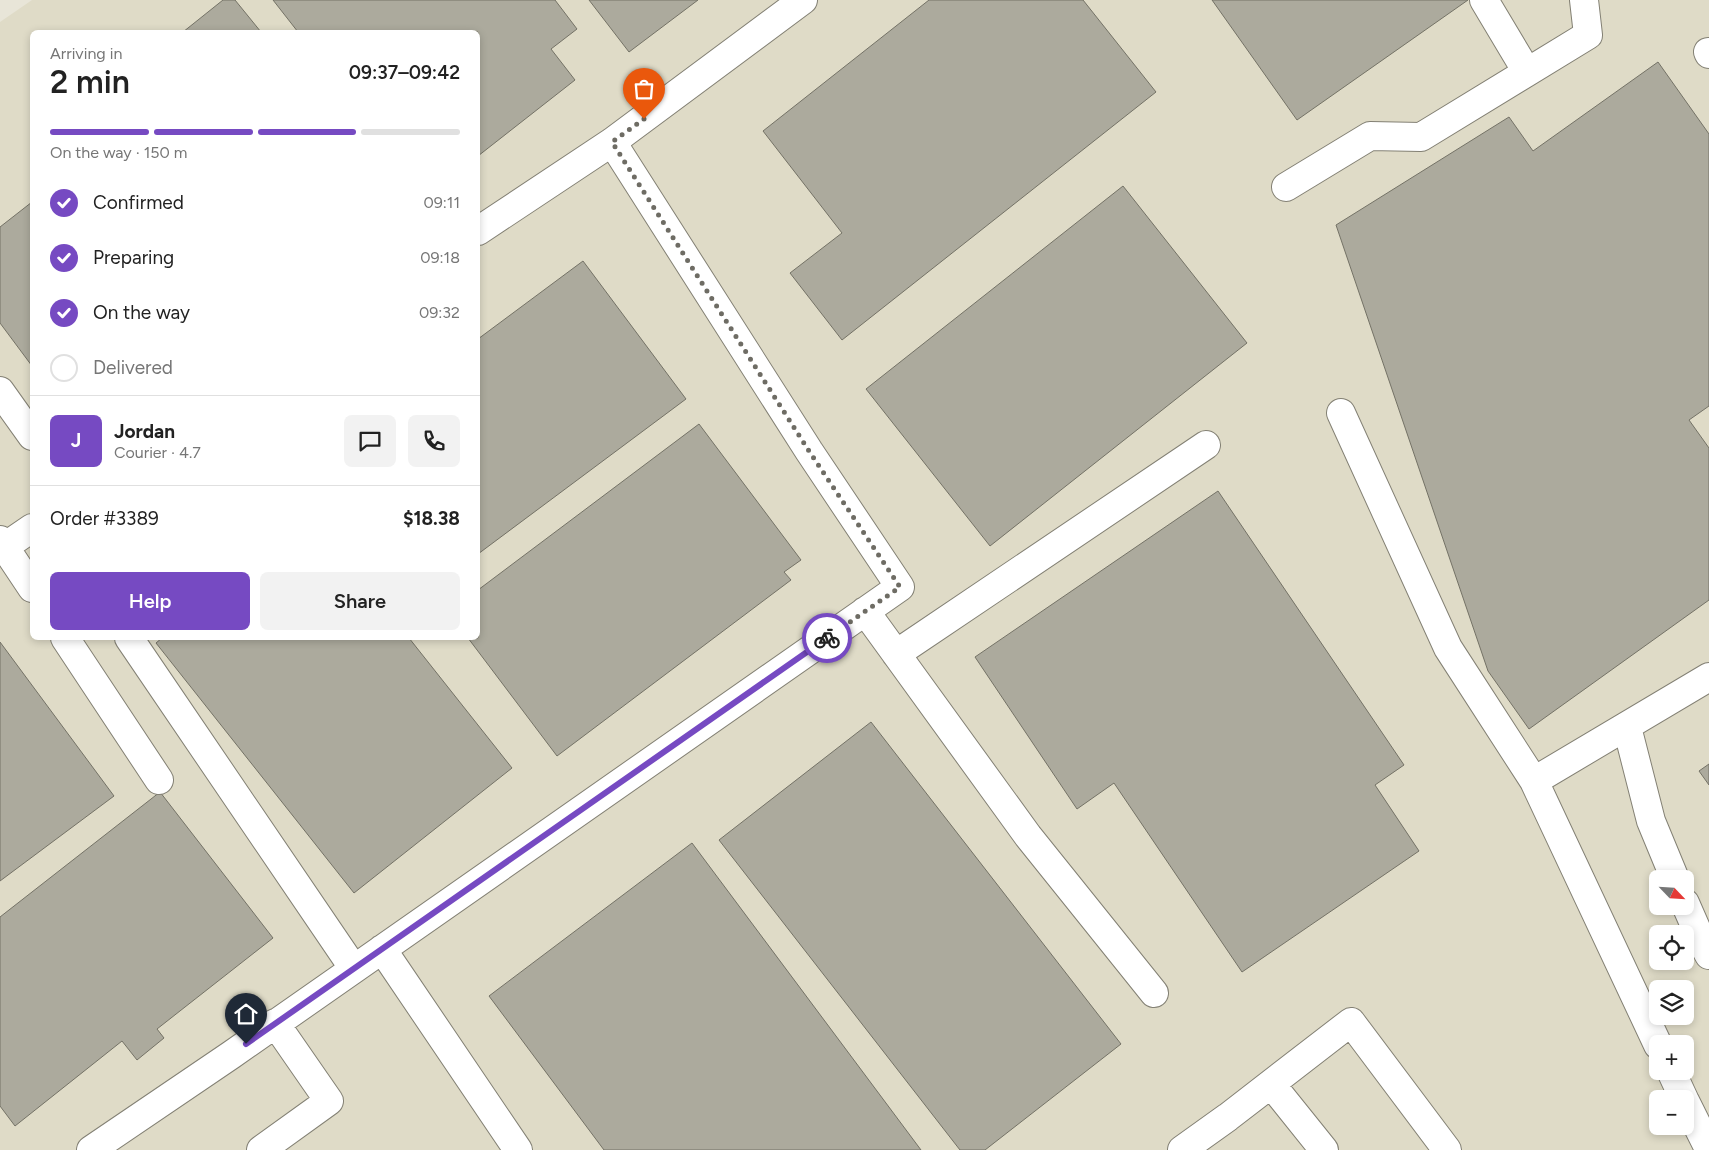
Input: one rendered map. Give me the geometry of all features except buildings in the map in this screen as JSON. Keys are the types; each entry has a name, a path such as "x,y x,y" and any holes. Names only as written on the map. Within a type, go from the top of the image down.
{"street":[{"path":"480,230 612,142 803,0"},
{"path":"1484,0 1527,72"},
{"path":"1286,187 1370,136 1421,137 1588,35 1584,0"},
{"path":"91,1150 354,969 900,587 803,443 612,142"},
{"path":"0,391 30,433"},
{"path":"1341,413 1448,648 1534,781 1653,1035"},
{"path":"896,654 1206,445"},
{"path":"30,529 2,546 30,585"},
{"path":"865,611 1028,836 1154,993"},
{"path":"66,640 159,780"},
{"path":"130,640 354,969"},
{"path":"1534,781 1709,678"},
{"path":"1626,727 1651,821 1671,870"},
{"path":"1690,915 1709,955"},
{"path":"382,949 518,1150"},
{"path":"1182,1150 1351,1022 1447,1150"},
{"path":"261,1150 329,1101 276,1023"},
{"path":"1271,1084 1324,1150"},
{"path":"1694,1118 1709,1149"}],"shaded area":[{"path":"32,0 1709,0 1709,1150 0,1150 0,22"}],"way so far":[{"path":"644,119 612,142 809,451 900,587 827,638"}],"route":[{"path":"246,1044 827,638"}]}
